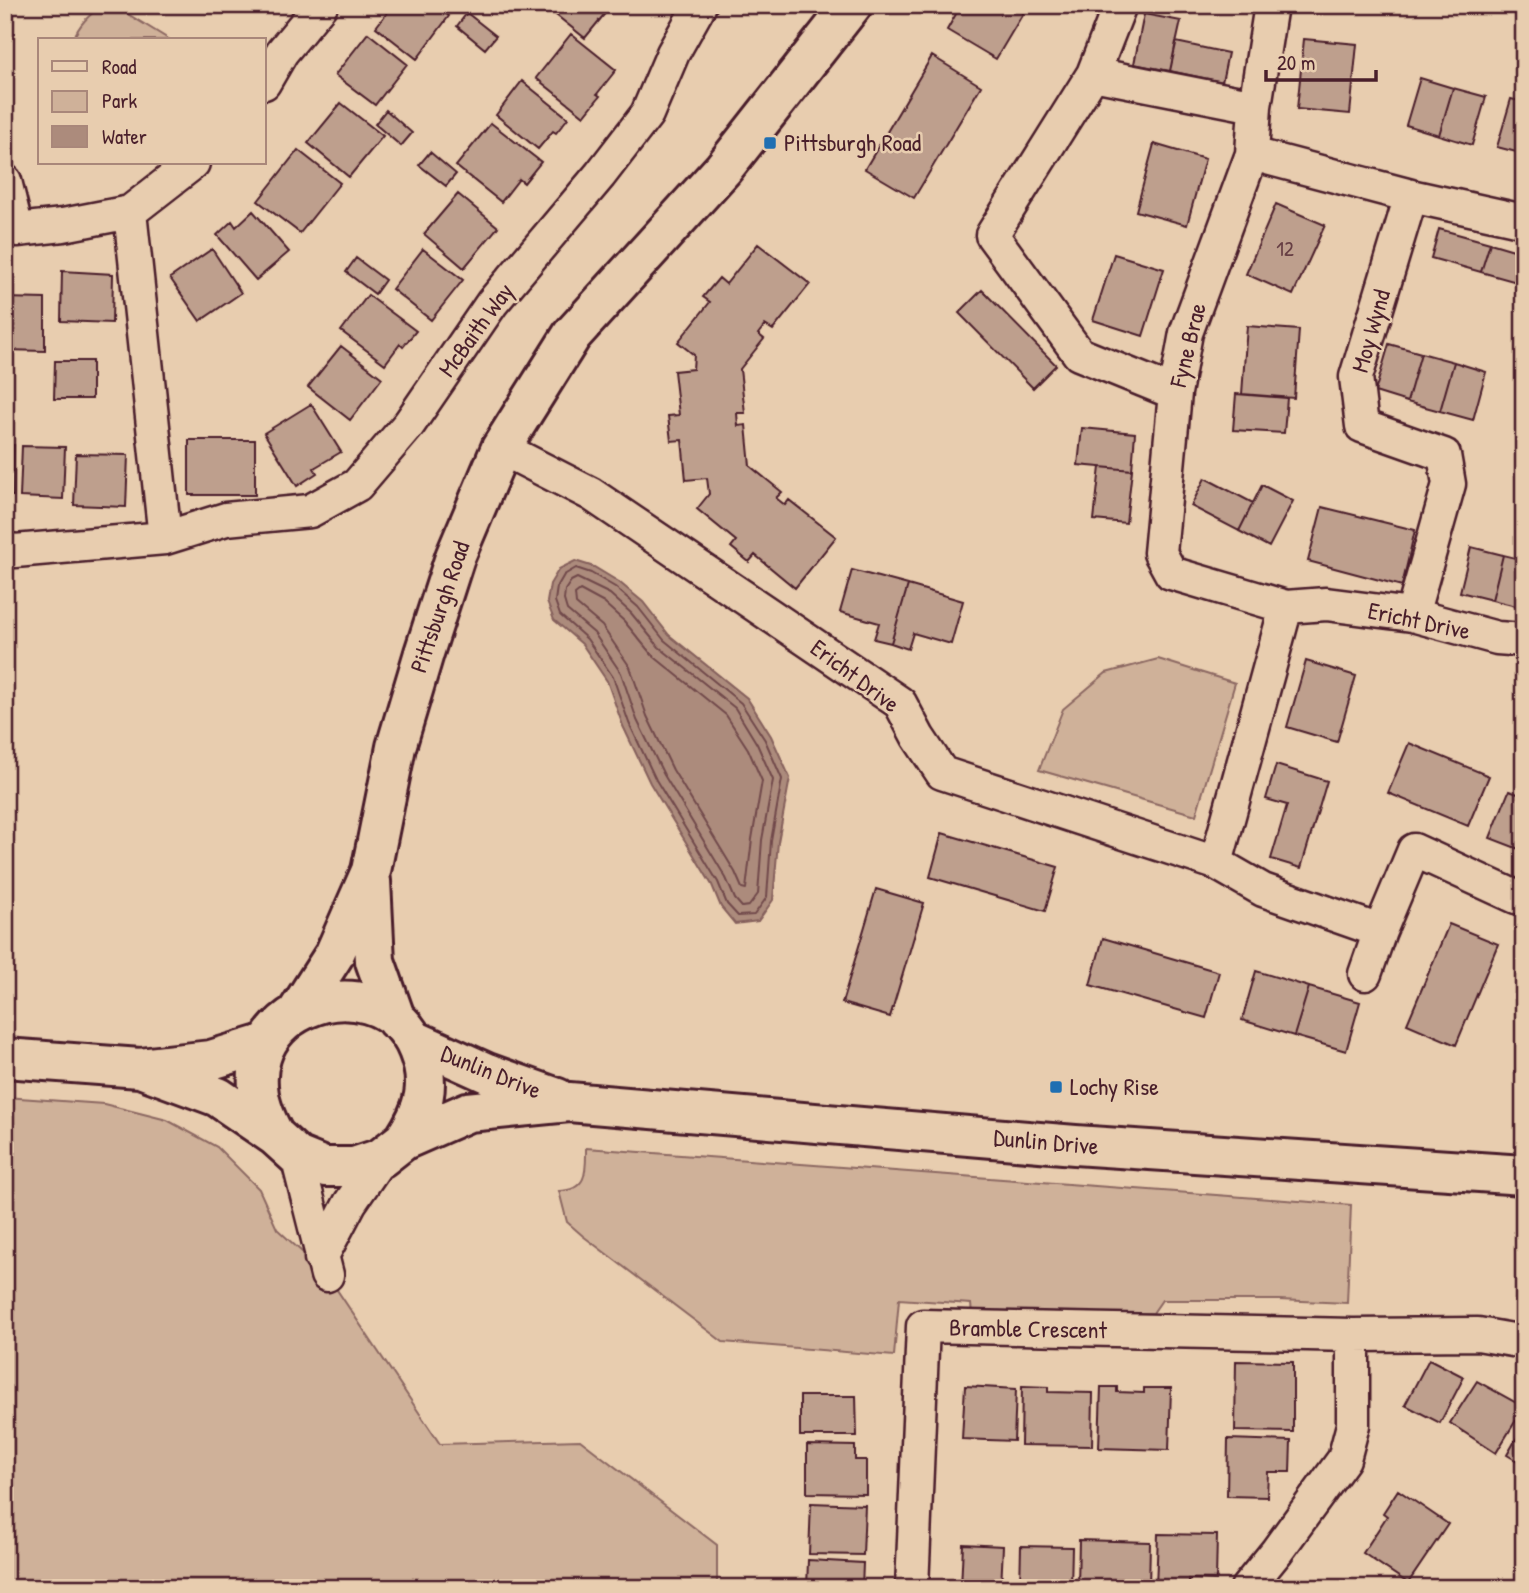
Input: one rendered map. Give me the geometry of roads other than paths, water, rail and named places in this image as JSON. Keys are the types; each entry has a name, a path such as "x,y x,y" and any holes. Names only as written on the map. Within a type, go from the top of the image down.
{"street":[{"path":"266,80 282,52 321,5"},
{"name":"McBaith Way","path":"5,550 165,538 226,519 310,511 357,485 409,424 492,303 648,114 673,53 700,5"},
{"path":"1120,5 1093,74 992,235 1079,354 1175,393"},
{"name":"Fyne Brae","path":"1272,5 1255,106 1252,154 1186,333 1175,393 1160,553 1171,573 1286,607"},
{"name":"Pittsburgh Road","path":"371,872 396,747 424,653 455,556 501,448 572,335 723,169 841,9"},
{"path":"1093,74 1255,106"},
{"path":"1252,154 1411,196 1524,221"},
{"path":"5,181 17,230 63,225 130,212 191,164"},
{"name":"Moy Wynd","path":"1411,196 1356,377 1362,426 1444,455 1450,484 1412,615"},
{"path":"130,212 165,538"},
{"name":"Ericht Drive","path":"501,448 591,494 900,703 942,773 1216,863 1263,890 1380,931"},
{"name":"Ericht Drive","path":"1286,607 1326,604 1412,615 1497,638 1524,640"},
{"path":"1216,863 1286,607"},
{"path":"1365,974 1414,850 1516,897"},
{"path":"298,1011 334,955 371,872"},
{"path":"371,872 375,961 405,1030"},
{"name":"Dunlin Drive","path":"286,1146 263,1115 257,1091 259,1066 267,1043 281,1025 298,1011 322,1002 348,1000 374,1006 405,1030 488,1074 569,1102"},
{"name":"Dunlin Drive","path":"393,1149 419,1118 426,1092 424,1065 405,1030"},
{"name":"Dunlin Drive","path":"5,1058 140,1068 211,1060 267,1043"},
{"name":"Dunlin Drive","path":"140,1068 218,1097 286,1146 324,1167 354,1167 468,1112 569,1102 1075,1145 1524,1175"},
{"path":"286,1146 312,1210 324,1266 350,1203 393,1149"},
{"name":"Bramble Crescent","path":"912,1588 923,1326 1353,1335 1478,1334 1524,1342"},
{"path":"1247,1588 1344,1459 1353,1425 1353,1335"}],"water":[{"path":"575,561 594,567 619,582 643,602 669,635 747,698 771,736 790,778 778,842 773,900 758,921 735,924 721,907 712,885 650,783 623,726 607,681 582,644 554,620 547,602 550,584 559,569"}],"place":[{"name":"Pittsburgh Road","path":"770,143"},
{"name":"Lochy Rise","path":"1056,1087"}]}
